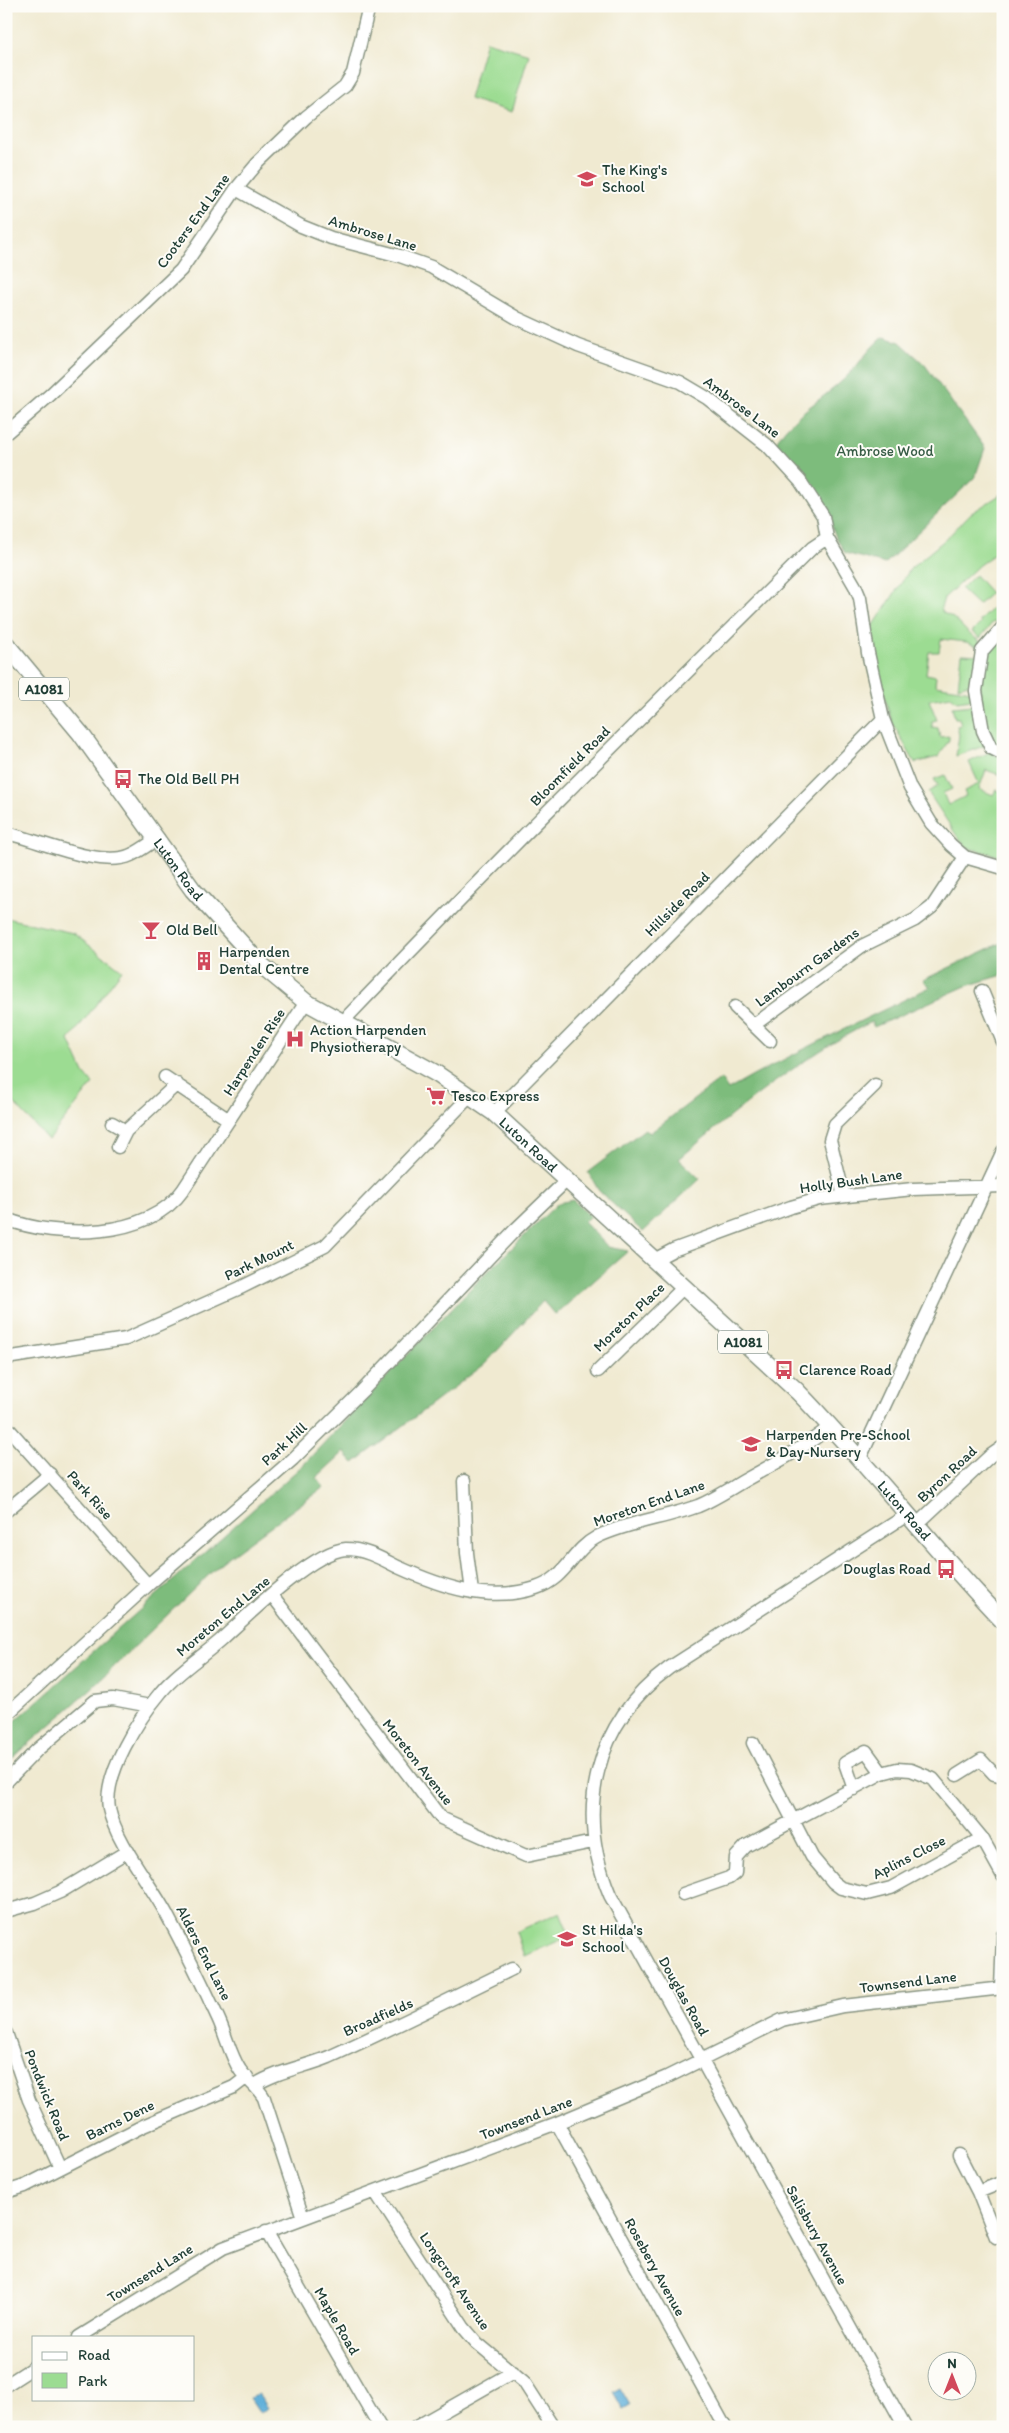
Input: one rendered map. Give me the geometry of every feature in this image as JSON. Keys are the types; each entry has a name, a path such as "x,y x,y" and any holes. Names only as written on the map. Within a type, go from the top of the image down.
{"main road":[{"name":"Luton Road","path":"6,644 81,734 194,890 260,964 306,1002 429,1070 494,1113 797,1391 860,1458 911,1520 1003,1621"}],"street":[{"name":"Cooters End Lane","path":"6,433 50,395 182,270 236,188 281,140 345,86 353,73 370,6"},
{"name":"Ambrose Lane","path":"236,188 301,226 331,238 400,256 431,267 516,318 578,346 675,380 708,398 767,445 800,481 823,516 827,538 850,576 860,598 868,654 883,719 910,788 932,824 965,857 1003,868"},
{"name":"Bloomfield Road","path":"344,1024 349,1015 420,941 587,772 812,548 827,538"},
{"path":"1003,626 982,651 976,691 983,731 991,748 1003,754"},
{"name":"Hillside Road","path":"494,1113 883,719"},
{"path":"6,833 92,857 112,860 131,855 158,838"},
{"name":"Lambourn Gardens","path":"754,1026 862,946 898,930 926,912 941,895 965,857"},
{"path":"982,991 1003,1042"},
{"name":"Harpenden Rise","path":"6,1219 48,1230 76,1232 114,1228 146,1219 164,1210 175,1202 306,1002"},
{"name":"Lambourn Gardens","path":"735,1007 770,1041"},
{"name":"Harpenden Rise","path":"165,1077 230,1120"},
{"path":"118,1147 126,1131 177,1084"},
{"path":"844,1196 830,1140 831,1131 834,1124 875,1085"},
{"name":"Park Mount","path":"6,1358 126,1339 240,1288 326,1246 471,1096"},
{"path":"112,1123 126,1131"},
{"path":"860,1458 1003,1151"},
{"name":"Park Hill","path":"6,1715 148,1585 293,1459 362,1391 515,1230 567,1180"},
{"name":"Holly Bush Lane","path":"654,1260 673,1250 791,1207 813,1201 913,1189 1003,1186"},
{"name":"Moreton Place","path":"598,1371 684,1287"},
{"name":"Park Rise","path":"6,1426 148,1585"},
{"name":"Moreton End Lane","path":"150,1706 163,1689 222,1639 252,1609 318,1558 328,1553 348,1549 370,1554 429,1582 472,1592 497,1594 538,1587 563,1572 577,1553 597,1538 711,1500 789,1455 831,1426"},
{"name":"Byron Road","path":"911,1520 1003,1447"},
{"path":"6,1511 50,1474"},
{"path":"464,1481 467,1553 472,1592"},
{"name":"Douglas Road","path":"701,2060 610,1895 603,1878 593,1842 593,1795 597,1771 614,1729 641,1691 669,1668 911,1520"},
{"name":"Moreton Avenue","path":"272,1595 441,1818 526,1856 593,1842"},
{"path":"6,1782 37,1750 95,1701 114,1699 150,1706"},
{"name":"Alders End Lane","path":"150,1706 127,1743 111,1782 109,1794 110,1811 128,1851 165,1911 218,2018 240,2069 264,2098 303,2218"},
{"name":"Aplins Close","path":"753,1744 812,1857 833,1882 853,1892 867,1894 891,1888 982,1838"},
{"path":"854,1789 846,1763 866,1751 882,1773"},
{"path":"957,1775 981,1760 994,1774 1003,1776"},
{"path":"683,1894 729,1878 735,1873 736,1857 740,1851 882,1773 897,1769 912,1770 933,1779 982,1838 1003,1876"},
{"path":"6,1911 35,1903 60,1892 128,1851"},
{"path":"1002,1988 1003,1935"},
{"name":"Broadfields","path":"251,2081 324,2059 411,2020 512,1969"},
{"name":"Townsend Lane","path":"81,2336 223,2248 557,2124 701,2060 767,2026 803,2014 853,2005 1002,1988"},
{"name":"Pondwick Road","path":"6,2033 29,2100 60,2168"},
{"name":"Salisbury Avenue","path":"701,2060 905,2427"},
{"name":"Barns Dene","path":"6,2192 60,2168 144,2126 251,2081"},
{"name":"Rosebery Avenue","path":"557,2124 725,2427"},
{"path":"959,2155 978,2192 996,2237"},
{"path":"978,2192 1003,2182"},
{"name":"Longcroft Avenue","path":"376,2192 464,2328 477,2343 513,2372 532,2392 553,2427"},
{"name":"Maple Road","path":"266,2231 380,2427"},
{"path":"6,2384 32,2367"},
{"path":"416,2427 513,2372"}],"green space":[{"path":"486,41 529,54 512,112 469,99"},
{"name":"Ambrose Wood","path":"883,337 900,342 925,365 985,448 975,477 885,564 845,553 836,537 823,503 774,446 789,425 840,383"},
{"path":"1003,493 1003,548 979,565 944,598 941,608 943,613 954,618 969,634 979,640 981,648 966,642 941,639 939,652 929,652 926,674 936,676 935,685 971,691 972,699 957,701 951,696 929,700 937,720 932,721 932,727 938,728 940,737 949,736 949,740 938,757 915,763 892,722 878,675 872,628 911,568 947,538 970,514"},
{"path":"975,575 991,593 978,605 961,589"},
{"path":"1003,598 1003,621 1000,624 993,622 980,638 972,632 981,623 979,621"},
{"path":"1003,631 1003,752 996,745 986,725 981,700 980,677 987,653"},
{"path":"962,654 979,655 975,682 958,687"},
{"path":"973,705 984,746 956,756 959,735 957,726 961,725 959,718 955,718 952,707"},
{"path":"990,752 1003,759 1003,776 986,770 979,789 993,795 996,790 1003,793 1003,857 968,848 957,836 928,792 938,786 934,779 945,775 952,789 943,793 948,805 966,796 964,791 979,784 969,762"},
{"path":"6,918 73,933 122,970 69,1040 84,1073 93,1084 48,1140 6,1094"},
{"path":"1003,942 1003,975 966,986 874,1027 871,1022 819,1051 724,1121 679,1159 700,1179 643,1232 599,1191 588,1172 645,1129 650,1133 721,1079 728,1090 803,1050 930,987 923,980"},
{"path":"573,1200 590,1216 584,1222 608,1247 628,1251 555,1315 543,1301 485,1364 354,1463 344,1452 316,1478 324,1487 223,1561 92,1688 6,1764 6,1729 303,1465 472,1287 558,1203"},
{"path":"560,1912 570,1936 524,1956 516,1932"}],"water":[{"path":"620,2388 630,2405 623,2409 613,2392"},
{"path":"258,2393 268,2408 260,2413 250,2398"}],"place":[{"name":"The King's School","path":"587,179"},
{"name":"The Old Bell PH","path":"123,779"},
{"name":"Old Bell","path":"151,930"},
{"name":"Harpenden Dental Centre","path":"204,961"},
{"name":"Action Harpenden Physiotherapy","path":"295,1039"},
{"name":"Tesco Express","path":"436,1096"},
{"name":"Clarence Road","path":"784,1370"},
{"name":"Harpenden Pre-School & Day-Nursery","path":"751,1444"},
{"name":"Douglas Road","path":"946,1569"},
{"name":"St Hilda's School","path":"567,1939"}]}
